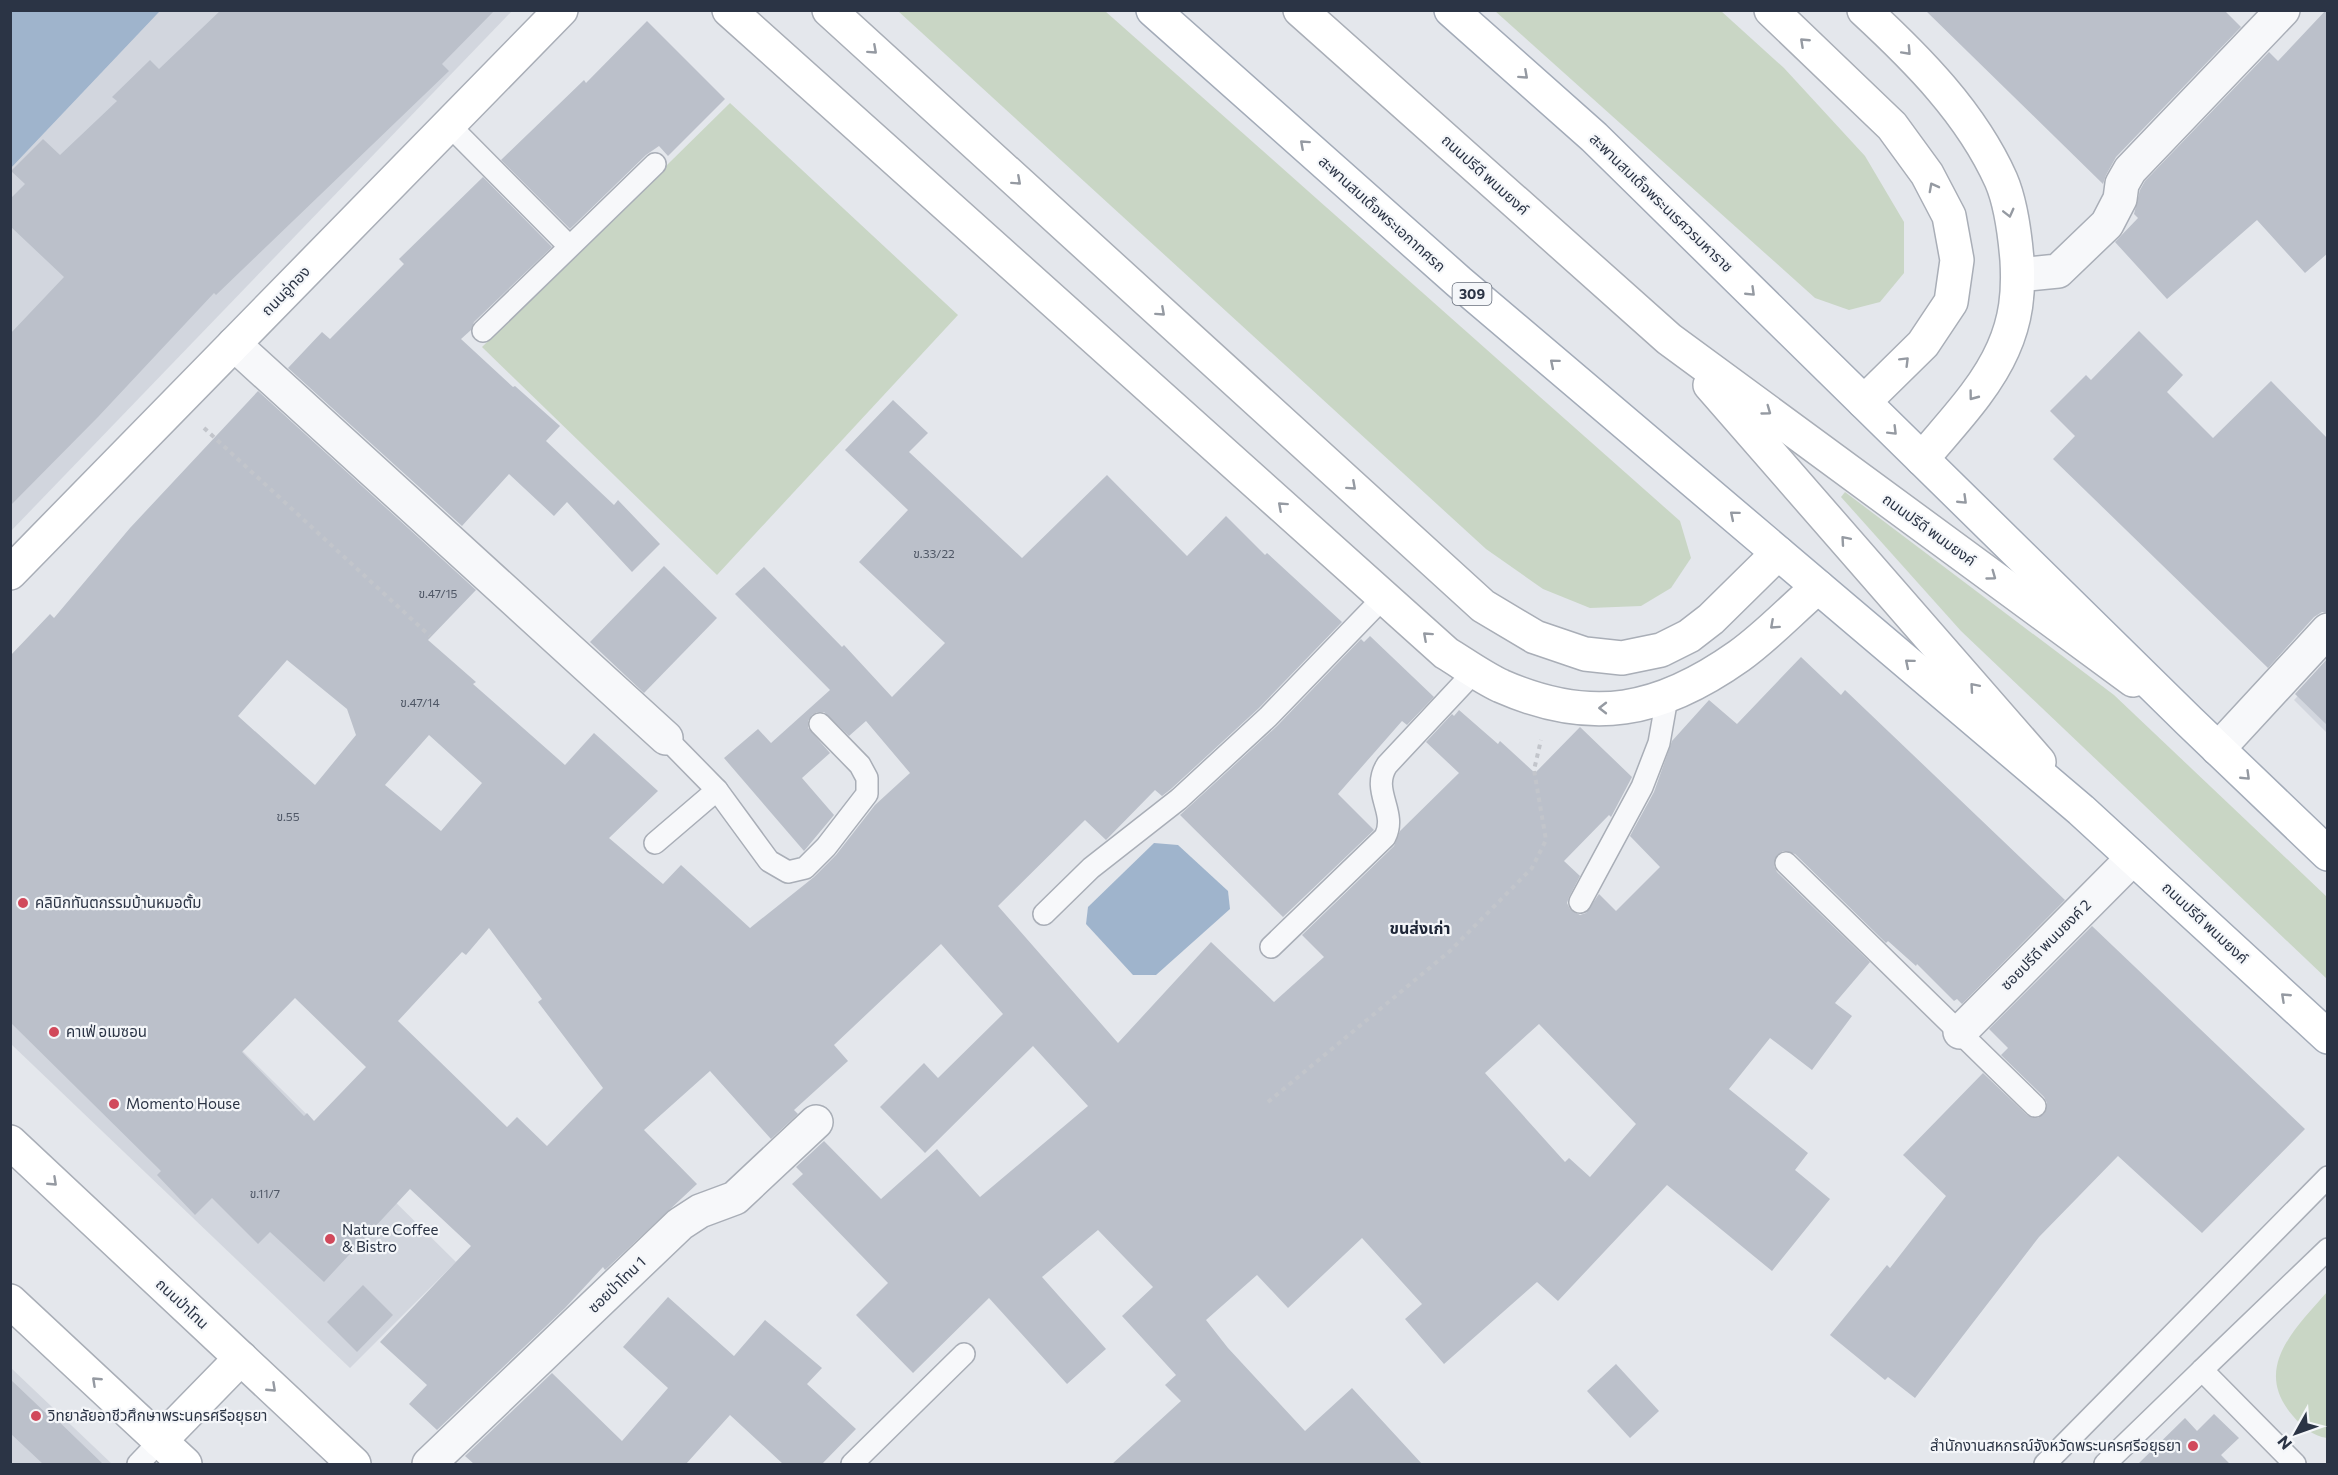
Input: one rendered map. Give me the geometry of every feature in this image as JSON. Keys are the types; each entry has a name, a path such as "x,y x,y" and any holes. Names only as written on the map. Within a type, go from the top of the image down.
{"main road":[{"name":"ถนนอู่ทอง","path":"10,573 561,10"},
{"path":"729,10 1446,653 1499,685 1549,704 1592,708 1629,708 1667,698 1695,685 1741,655 1818,587"},
{"path":"829,10 1483,606 1535,637 1585,654 1622,658 1661,650 1689,636 1711,619 1778,553"},
{"name":"สะพานสมเด็จพระเอกาทศรถ","path":"1154,10 1468,290 1778,553"},
{"name":"ถนนปรีดี พนมยงค์","path":"1300,10 1669,339 2189,722"},
{"name":"สะพานสมเด็จพระนเรศวรมหาราช","path":"1451,10 1593,137 1864,402"},
{"path":"1771,10 1892,126 1927,174 1949,216 1957,260 1951,302 1923,344 1864,402"},
{"path":"1864,10 1906,49 1965,118 2001,181 2015,236 2018,275 2016,315 2003,351 1977,393 1922,459"},
{"name":"ถนนปรีดี พนมยงค์","path":"1669,339 2081,810"},
{"name":"ถนนปรีดี พนมยงค์","path":"1864,402 2189,722 2328,854"},
{"name":"ถนนปรีดี พนมยงค์","path":"1778,553 2081,810 2328,1037"},
{"name":"ถนนป่าโทน","path":"10,1142 354,1464"},
{"path":"10,1300 184,1464"},
{"path":"160,1441 241,1359"}],"street":[{"path":"2018,275 2058,271 2107,224 2120,199 2122,184 2130,170 2283,10"},
{"path":"234,344 666,738"},
{"path":"2218,749 2328,630"},
{"name":"ซอยปรีดี พนมยงค์ 2","path":"1959,1032 2133,858"},
{"name":"ซอยป่าโทน 1","path":"429,1464 680,1224 700,1211 735,1198 816,1122"}],"lane":[{"path":"449,125 569,246"},
{"path":"483,331 655,164"},
{"path":"1044,914 1091,868 1179,799 1260,725 1384,597"},
{"path":"1271,947 1385,837 1389,830 1389,820 1380,775 1475,671"},
{"path":"1580,902 1642,787 1659,743 1667,698"},
{"path":"666,738 717,790 769,861 788,872 805,868 826,847 867,794 867,778 860,765 820,724"},
{"path":"655,843 717,790"},
{"path":"1786,863 2035,1106"},
{"path":"2045,1464 2328,1177"},
{"path":"2105,1464 2328,1249"},
{"path":"852,1464 964,1354"},
{"path":"2202,1370 2295,1464"},
{"path":"138,1464 160,1441"}],"path":[{"path":"177,402 430,636"},
{"path":"1268,1102 1450,951 1532,868 1546,840 1534,770 1549,704"}],"shaded area":[{"path":"160,11 512,11 11,531 11,168"},
{"path":"2327,666 2327,733 2294,700"},
{"path":"10,821 456,1262 350,1368 11,1044"},
{"name":"วิทยาลัยอาชีวศึกษาพระนครศรีอยุธยา","path":"11,1368 112,1464 11,1464"}],"green space":[{"path":"898,11 1105,11 1680,521 1691,558 1671,588 1641,606 1590,608 1543,589 1486,549"},
{"path":"1495,11 1721,11 1784,68 1865,156 1904,222 1904,273 1880,302 1849,310 1815,298"},
{"path":"730,103 958,315 717,575 482,347"},
{"path":"1845,492 2114,695 2327,897 2327,979 1961,631 1841,497"},
{"path":"2327,1292 2327,1438 2312,1433 2296,1420 2281,1398 2276,1381 2277,1365 2292,1334"}],"water":[{"path":"10,11 160,11 11,168"},
{"path":"1154,843 1178,845 1228,891 1230,909 1156,975 1133,975 1086,924 1088,907"}],"building":[{"path":"221,10 495,10 442,64 449,71 216,295 214,293 98,417 10,506 10,334 64,277 10,226 10,199 25,184 11,171 43,139 60,155 117,101 112,97 150,60 159,69"},
{"path":"1925,10 2224,10 2241,27 2116,157 2103,184"},
{"path":"2326,10 2328,253 2305,273 2257,220 2167,299 2115,242 2138,218 2134,214 2140,190 2145,181 2269,52 2278,61"},
{"path":"647,21 725,99 668,156 659,146 646,155 570,229 501,160 584,80 586,83"},
{"path":"483,177 552,247 474,322 471,330 461,339 560,426 546,441 614,505 618,500 660,544 632,572 567,502 554,516 509,474 462,526 288,368 322,332 330,339 404,264 399,259"},
{"path":"2139,331 2183,375 2167,392 2213,438 2271,381 2328,439 2328,612 2322,612 2314,617 2268,668 2053,459 2075,436 2050,411 2086,375 2091,380"},
{"path":"258,391 476,590 428,640 476,682 473,684 565,765 594,733 658,791 609,838 663,884 681,865 750,928 814,877 836,855 875,805 910,773 866,721 849,736 824,712 812,715 808,721 808,728 830,753 802,778 834,815 804,851 724,758 758,729 771,743 830,690 735,594 764,567 842,647 844,645 892,697 945,643 859,562 908,510 845,450 893,400 928,433 909,452 1022,558 1107,475 1187,556 1226,516 1265,555 1267,553 1342,622 1259,708 1171,789 1162,796 1155,790 1106,840 1085,820 998,906 1118,1043 1211,942 1274,1002 1324,957 1302,935 1394,846 1400,831 1459,773 1426,742 1452,714 1454,716 1459,710 1498,744 1500,741 1535,773 1580,727 1632,777 1611,817 1609,815 1564,861 1580,876 1567,903 1570,909 1580,915 1586,913 1599,894 1616,911 1660,867 1630,836 1654,792 1672,741 1709,700 1737,724 1801,657 1841,695 1845,690 2065,900 1962,1004 1957,999 1954,1001 1917,964 1916,966 1888,941 1886,943 1795,854 1783,851 1777,855 1774,866 1777,872 1870,962 1835,1003 1852,1016 1812,1070 1770,1038 1729,1089 1808,1153 1795,1170 1830,1199 1772,1271 1667,1185 1558,1301 1537,1282 1444,1364 1405,1319 1422,1304 1362,1238 1288,1308 1257,1275 1206,1320 1228,1348 1305,1431 1352,1388 1422,1464 1112,1464 1181,1401 1165,1385 1176,1375 1122,1316 1153,1287 1098,1230 1042,1277 1106,1349 1067,1384 989,1298 913,1373 856,1315 888,1283 792,1184 803,1174 796,1167 824,1141 881,1199 937,1149 980,1197 1088,1106 1033,1046 925,1153 880,1107 924,1063 938,1078 1003,1014 941,944 834,1045 848,1061 794,1110 798,1114 771,1139 710,1071 644,1130 697,1184 605,1270 603,1267 565,1308 437,1430 409,1404 427,1385 380,1342 471,1246 410,1189 324,1282 270,1232 258,1244 212,1198 195,1215 157,1175 161,1171 10,1022 10,656 50,614 54,618 130,528","holes":["287,660 347,709 356,735 315,785 238,716","429,735 482,783 441,831 385,785","489,928 542,999 538,1002 603,1088 547,1146 517,1117 507,1127 398,1021 462,952 466,955","295,998 366,1067 314,1121 307,1113 304,1116 242,1052","1539,1024 1636,1124 1590,1177 1569,1158 1565,1162 1485,1073"]},
{"path":"664,566 717,618 644,693 590,642"},
{"path":"1370,636 1434,697 1407,725 1402,721 1338,794 1374,830 1283,917 1180,815 1277,726 1361,639 1364,642"},
{"path":"2328,658 2328,726 2295,694"},
{"path":"2092,926 2305,1129 2202,1233 2118,1156 2039,1237 1915,1398 1888,1377 1885,1380 1830,1335 1887,1265 1890,1268 1946,1196 1903,1155 1983,1073 2027,1115 2038,1118 2044,1114 2047,1103 2044,1097 2001,1055 2008,1048 1989,1029"},
{"path":"363,1285 393,1315 357,1352 327,1322"},
{"path":"668,1297 734,1356 765,1320 822,1368 807,1384 856,1429 822,1464 783,1464 730,1415 686,1464 474,1464 465,1456 552,1373 622,1441 668,1388 623,1347"},
{"path":"1616,1364 1659,1411 1630,1438 1587,1391"},
{"name":"วิทยาลัยอาชีวศึกษาพระนครศรีอยุธยา","path":"10,1379 103,1464 43,1464 10,1433"},
{"name":"สํานักงานสหกรณ์จังหวัดพระนครศรีอยุธยา","path":"2214,1414 2239,1438 2221,1455 2230,1464 2138,1464 2185,1418 2197,1431"}],"place":[{"name":"คลินิกทันตกรรมบ้านหมอตั้ม","path":"23,903"},
{"name":"คาเฟ่ อเมซอน","path":"54,1032"},
{"name":"Momento House","path":"114,1104"},
{"name":"Nature Coffee & Bistro","path":"330,1239"},
{"name":"วิทยาลัยอาชีวศึกษาพระนครศรีอยุธยา","path":"36,1416"},
{"name":"สํานักงานสหกรณ์จังหวัดพระนครศรีอยุธยา","path":"2193,1446"}],"district":[{"name":"ขนส่งเก่า","path":"1420,928"}]}
